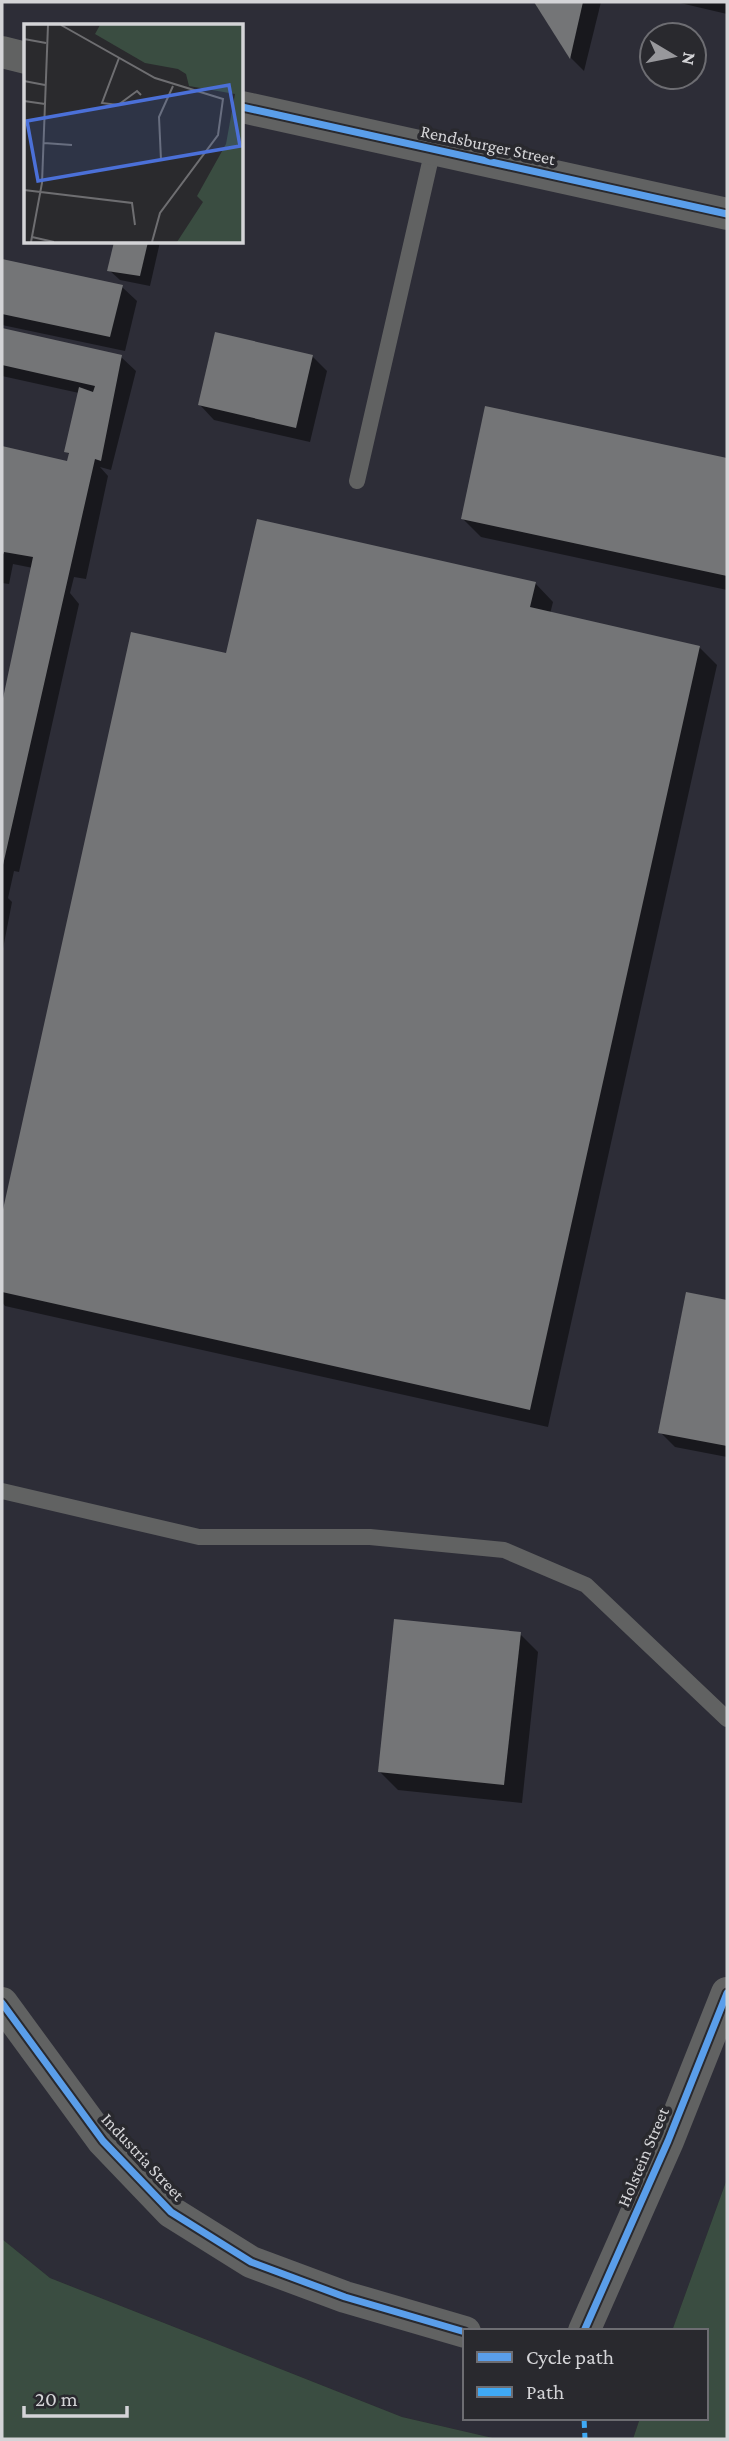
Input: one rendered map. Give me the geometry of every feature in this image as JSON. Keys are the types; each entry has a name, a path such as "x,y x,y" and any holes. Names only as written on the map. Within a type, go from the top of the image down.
{"street":[{"path":"2,52 24,58"},
{"name":"Rendsburger Street","path":"243,107 727,214"},
{"name":"Holstein Street","path":"585,2329 668,2141 727,1993"},
{"name":"Industria Street","path":"2,2003 103,2141 171,2212 251,2262 345,2297 463,2331"}],"lane":[{"path":"357,481 433,149"},
{"path":"2,1491 199,1537 370,1537 504,1550 586,1585 727,1719"}],"shaded area":[{"path":"2,2 727,2 727,2179 673,2329 463,2329 463,2420 639,2420 633,2439 497,2439 402,2417 50,2278 2,2239"}],"green space":[{"path":"727,2179 727,2439 633,2439 639,2420 708,2420 708,2329 673,2329"},
{"path":"2,2239 50,2278 402,2417 497,2439 2,2439"}],"building":[{"path":"534,2 583,2 570,59"},
{"path":"114,243 148,243 140,276 107,271"},
{"path":"2,259 123,285 110,337 2,314"},
{"path":"2,328 122,355 101,461 95,459 3,865 2,703 33,557 4,552 2,557 2,446 67,461 69,453 64,452 79,387 93,392 95,386 2,365"},
{"path":"215,332 313,355 296,428 198,405"},
{"path":"485,406 727,458 727,576 461,519"},
{"path":"257,519 536,582 530,607 700,646 530,1410 2,1292 2,1214 131,632 226,653"},
{"path":"686,1292 727,1300 727,1446 658,1433"},
{"path":"394,1619 521,1632 504,1785 378,1772"}],"marked path":[{"path":"584,2420 585,2439"}],"cycle path":[{"path":"243,107 727,214"},
{"path":"585,2329 668,2141 727,1993"},
{"path":"2,2003 103,2141 171,2212 251,2262 345,2297 463,2331"}]}
